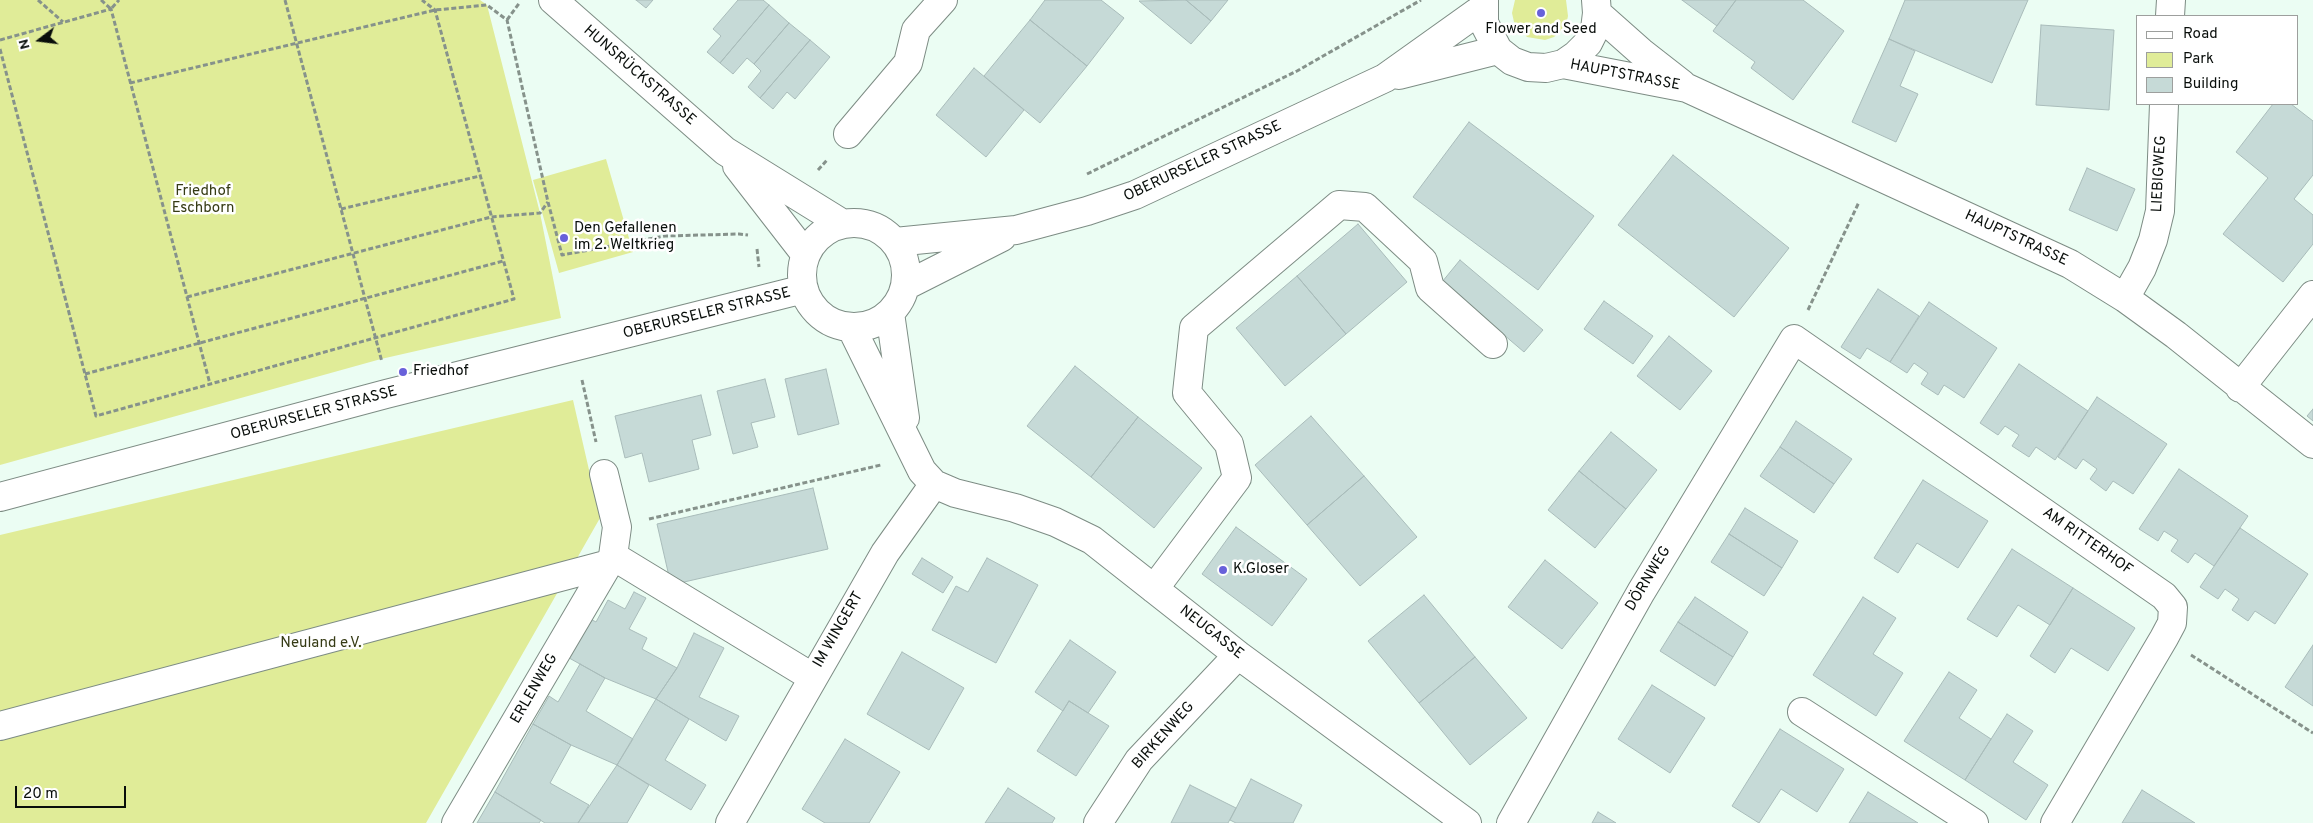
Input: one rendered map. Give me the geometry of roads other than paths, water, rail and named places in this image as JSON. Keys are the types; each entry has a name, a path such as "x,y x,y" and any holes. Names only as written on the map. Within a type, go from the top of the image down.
{"street":[{"name":"HUNSRÜCKSTRASSE","path":"553,0 725,151 843,224"},
{"path":"848,134 908,63 916,30 942,0"},
{"path":"2170,15 2171,0"},
{"path":"1483,4 1484,23 1498,50 1512,61 1528,67 1546,68 1563,64 1588,43 1595,29 1597,6"},
{"name":"OBERURSELER STRASSE","path":"1385,78 1483,4"},
{"name":"HAUPTSTRASSE","path":"1597,6 1640,52 1687,88 2070,264 2126,298 2176,335 2240,388 2313,444"},
{"name":"OBERURSELER STRASSE","path":"905,286 1016,230 1135,195 1385,78 1498,50"},
{"name":"HAUPTSTRASSE","path":"1563,64 1687,88"},
{"name":"LIEBIGWEG","path":"2126,298 2142,268 2153,240 2160,211 2164,105"},
{"name":"HUNSRÜCKSTRASSE","path":"725,151 806,255"},
{"path":"1154,589 1237,478 1230,444 1187,393 1194,328 1339,205 1365,208 1423,262 1430,288 1493,344"},
{"path":"861,223 878,228 895,242 902,256 906,271 905,286 902,296 890,313 878,321 865,326 850,327 836,324 821,316 810,304 804,289 802,272 806,255 814,241 827,230 843,224 861,223"},
{"name":"OBERURSELER STRASSE","path":"895,242 1016,230"},
{"name":"OBERURSELER STRASSE","path":"0,498 386,394 804,289"},
{"path":"2240,388 2313,295"},
{"path":"890,313 902,405 914,452"},
{"path":"850,327 922,471 934,484"},
{"name":"AM RITTERHOF","path":"1794,339 2164,596 2173,607 2172,623 2164,638 2055,823"},
{"name":"DÖRNWEG","path":"1511,823 1641,592 1794,339"},
{"name":"ERLENWEG","path":"456,823 611,560 617,527 604,474"},
{"name":"NEUGASSE","path":"934,484 955,493 1015,508 1055,522 1092,540 1238,655 1467,823"},
{"name":"IM WINGERT","path":"730,823 885,552 934,484"},
{"path":"0,726 611,560 812,677"},
{"name":"BIRKENWEG","path":"1098,823 1139,760 1238,655"},
{"path":"1802,712 1974,823"}],"place":[{"name":"Flower and Seed","path":"1541,13"},
{"name":"Den Gefallenen im 2. Weltkrieg","path":"564,238"},
{"name":"Friedhof","path":"403,372"},
{"name":"K.Gloser","path":"1223,570"}],"park label":[{"name":"Friedhof Eschborn","path":"203,200"},
{"name":"Neuland e.V.","path":"321,644"}]}
